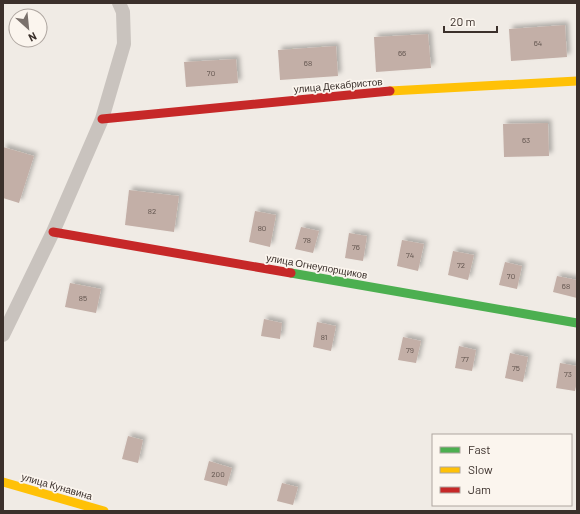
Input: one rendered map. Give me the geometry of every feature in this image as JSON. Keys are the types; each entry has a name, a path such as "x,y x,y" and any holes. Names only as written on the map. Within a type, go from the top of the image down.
{"street":[{"path":"3,335 54,232 102,119 124,44 123,12 120,3"},
{"name":"улица Декабристов","path":"102,119 378,92 577,81"},
{"name":"улица Огнеупорщиков","path":"54,232 577,323"},
{"name":"улица Кунавина","path":"3,482 104,511"}],"building":[{"path":"565,25 567,57 511,61 509,29"},
{"path":"428,34 431,68 376,72 374,37"},
{"path":"336,46 338,76 280,80 278,50"},
{"path":"236,59 238,83 186,87 184,62"},
{"path":"548,123 549,156 504,157 503,124"},
{"path":"3,147 34,156 19,203 3,198"},
{"path":"129,190 179,196 174,232 125,225"},
{"path":"255,211 276,215 270,247 249,242"},
{"path":"301,227 319,231 313,253 295,249"},
{"path":"349,233 367,236 363,261 345,258"},
{"path":"402,240 424,244 418,271 397,266"},
{"path":"453,251 474,255 468,280 448,275"},
{"path":"505,262 522,266 517,289 499,285"},
{"path":"557,276 577,280 577,298 553,292"},
{"path":"70,283 101,289 96,313 65,307"},
{"path":"264,319 282,323 280,339 261,336"},
{"path":"317,322 336,326 331,351 313,347"},
{"path":"403,337 421,341 416,363 398,360"},
{"path":"459,346 476,350 472,371 455,368"},
{"path":"510,353 528,357 523,382 505,378"},
{"path":"560,363 577,366 575,391 556,388"},
{"path":"128,436 143,440 138,463 122,459"},
{"path":"209,461 232,468 227,486 204,480"},
{"path":"282,483 298,487 293,505 277,501"}],"traffic: fast":[{"path":"291,273 577,323"}],"traffic: slow":[{"path":"390,91 577,81"},
{"path":"3,482 104,511"}],"traffic: jam":[{"path":"102,119 390,91"},
{"path":"53,232 291,273"}]}
